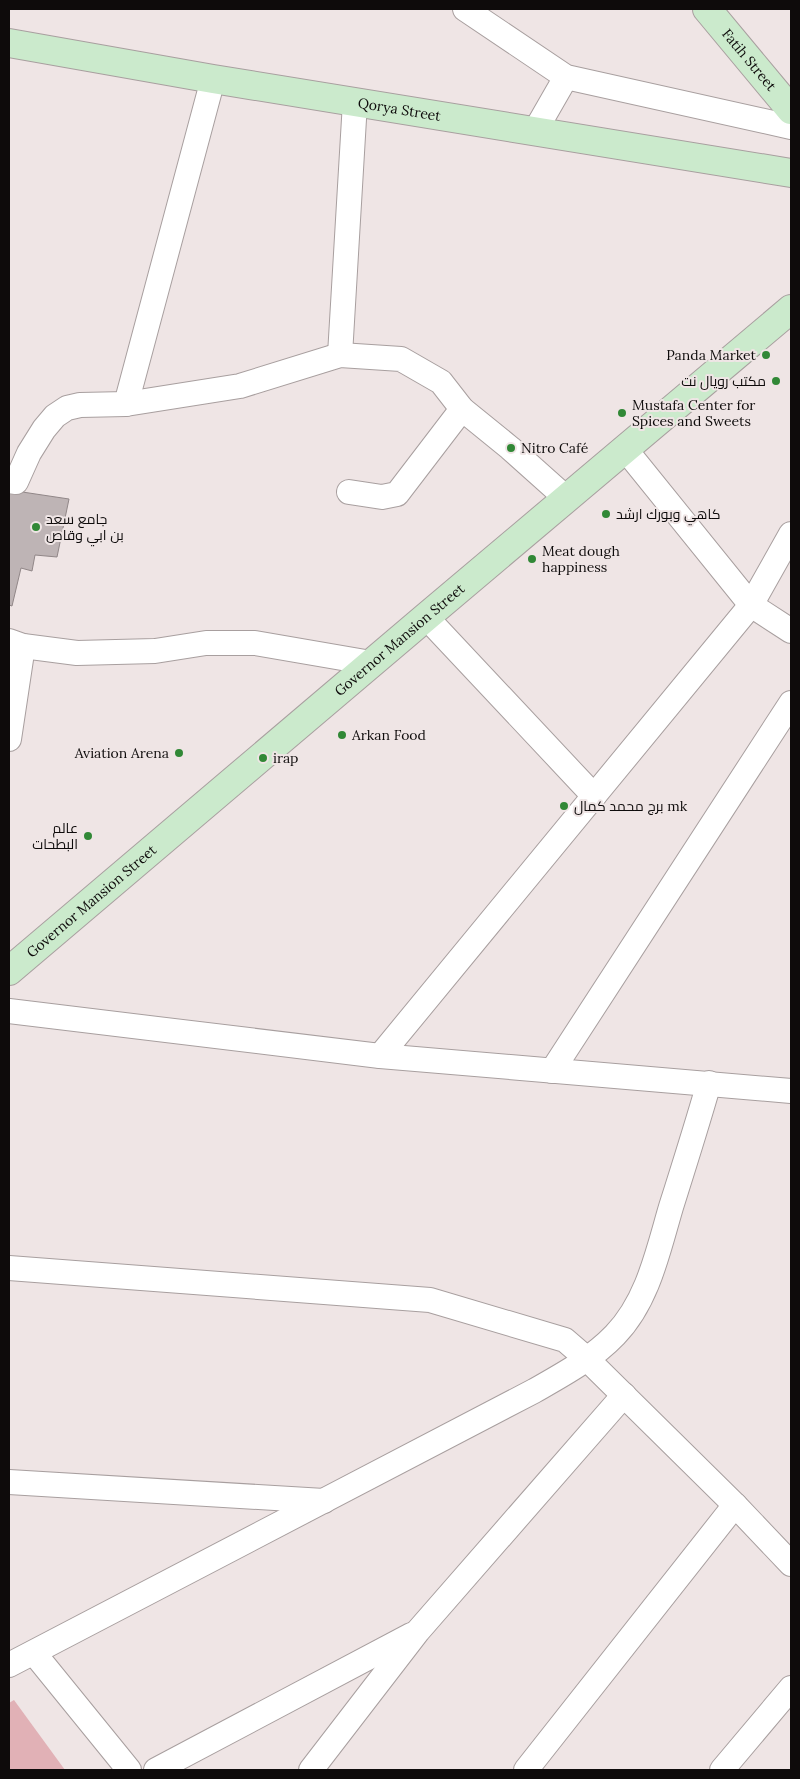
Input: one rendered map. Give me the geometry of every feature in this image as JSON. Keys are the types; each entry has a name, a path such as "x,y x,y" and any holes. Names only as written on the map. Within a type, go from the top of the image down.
{"main road":[{"name":"Fatih Street","path":"708,9 791,110"},
{"name":"Qorya Street","path":"9,43 213,79 791,173"},
{"name":"Governor Mansion Street","path":"9,971 791,309"}],"street":[{"path":"465,9 566,77 791,127"},
{"path":"535,131 566,77"},
{"path":"126,404 213,79"},
{"path":"340,355 355,102"},
{"path":"9,481 16,482 29,453 44,429 62,411 80,406 126,404 240,386 340,355 401,359 441,382 462,409 510,448 566,498"},
{"path":"349,492 382,497 397,494 462,409"},
{"path":"625,449 751,605 791,631"},
{"path":"380,1056 751,605 791,534"},
{"path":"426,617 594,796"},
{"path":"9,739 16,644 77,653 155,651 206,644 256,643 371,663"},
{"path":"552,1071 791,703"},
{"path":"9,1011 380,1056 791,1091"},
{"path":"9,1666 534,1391 587,1358 616,1335 630,1317 641,1298 653,1267 709,1083"},
{"path":"9,1268 430,1300 565,1340 587,1358 735,1505 791,1564"},
{"path":"311,1770 418,1631 624,1395"},
{"path":"9,1482 324,1501"},
{"path":"526,1770 735,1505"},
{"path":"156,1770 418,1631"},
{"path":"34,1652 129,1770"},
{"path":"722,1770 791,1688"}],"shaded area":[{"path":"14,1700 65,1770 9,1770 9,1703"}],"building":[{"name":"جامع سعد بن ابي وقاص","path":"9,490 69,499 57,557 35,555 32,571 21,568 12,606 9,605"}],"place":[{"name":"Panda Market","path":"766,355"},
{"name":"مكتب رويال نت","path":"776,381"},
{"name":"Mustafa Center for Spices and Sweets","path":"622,413"},
{"name":"Nitro Café","path":"511,448"},
{"name":"كاهي وبورك ارشد","path":"606,514"},
{"name":"جامع سعد بن ابي وقاص","path":"36,527"},
{"name":"Meat dough happiness","path":"532,559"},
{"name":"Arkan Food","path":"342,735"},
{"name":"Aviation Arena","path":"179,753"},
{"name":"irap","path":"263,758"},
{"name":"برج محمد كمال mk","path":"564,806"},
{"name":"عالم البطحات","path":"88,836"}]}
